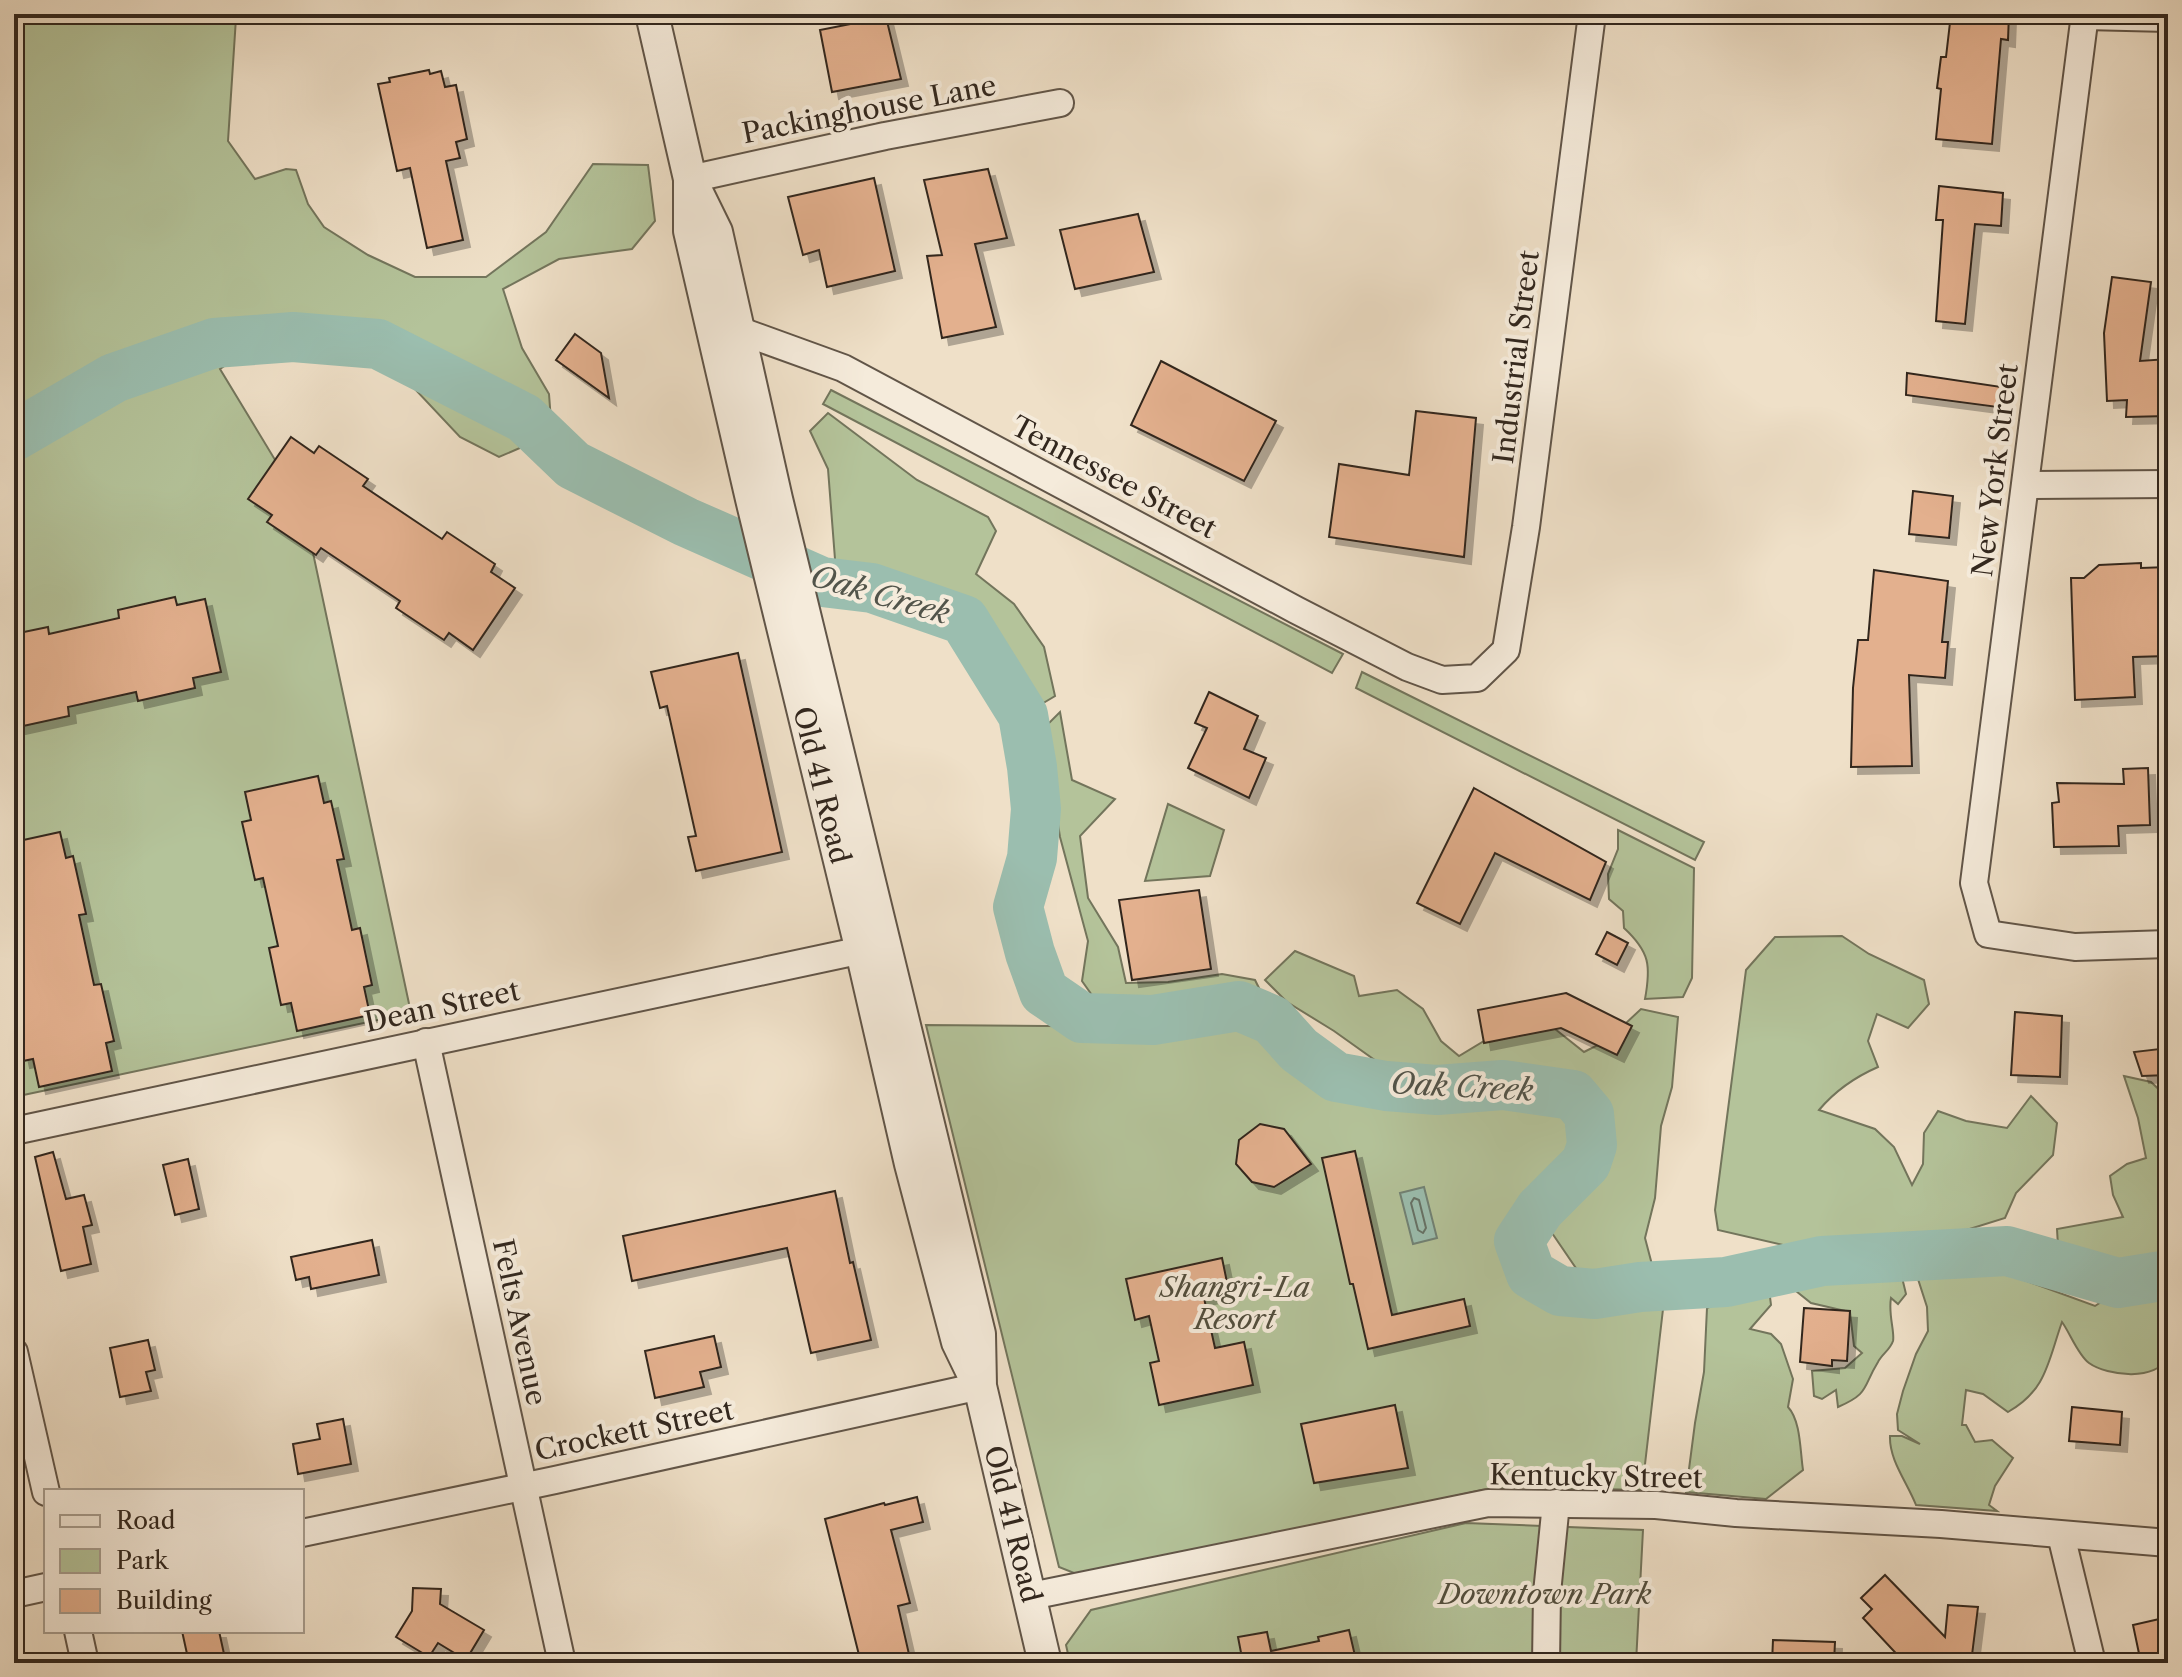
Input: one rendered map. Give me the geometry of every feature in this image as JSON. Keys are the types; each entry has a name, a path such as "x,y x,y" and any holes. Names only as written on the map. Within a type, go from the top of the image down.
{"street":[{"name":"Old 41 Road","path":"652,14 690,179 690,231 764,499 873,948 911,1164 958,1342 980,1386 1045,1663"},
{"name":"Industrial Street","path":"1459,679 1477,678 1506,650 1526,527 1592,14"},
{"path":"2085,15 2168,18"},
{"name":"New York Street","path":"2085,15 1974,883 1988,934 2075,947 2168,944"},
{"name":"Packinghouse Lane","path":"690,179 885,136 1060,103"},
{"name":"Old 41 Road","path":"690,179 716,232 738,330 764,499"},
{"name":"Tennessee Street","path":"738,330 843,368 1407,667 1442,680 1459,679"},
{"path":"2026,485 2168,484"},
{"name":"Dean Street","path":"14,1131 873,948"},
{"name":"Felts Avenue","path":"426,1042 562,1663"},
{"path":"14,1352 45,1489"},
{"name":"Crockett Street","path":"304,1533 980,1386"},
{"name":"Kentucky Street","path":"1031,1596 1488,1503 1656,1505 2168,1543"},
{"path":"1546,1663 1547,1593 1556,1503"},
{"path":"2061,1535 2092,1663"},
{"path":"14,1594 44,1587"},
{"path":"78,1633 85,1663"}],"green space":[{"path":"14,14 229,14 230,20 236,18 228,141 255,179 286,169 296,170 308,204 324,227 368,255 415,277 486,277 546,232 593,164 648,165 655,221 632,249 559,259 503,289 522,348 549,394 552,434 499,457 460,437 383,355 335,337 260,342 220,369 303,506 411,1013 14,1097"},
{"path":"831,390 1343,654 1332,673 823,404"},
{"path":"828,413 917,480 988,517 996,531 976,574 1014,604 1044,647 1055,696 1040,705 1026,699 986,638 953,603 836,572 828,469 810,431"},
{"path":"1362,672 1704,842 1695,860 1356,688"},
{"path":"1060,712 1072,780 1115,799 1080,836 1088,898 1118,947 1126,983 1168,982 1222,974 1255,980 1262,994 1187,1007 1099,1005 1082,981 1088,941 1060,837 1039,733"},
{"path":"1168,804 1224,830 1210,876 1145,881"},
{"path":"1618,830 1694,868 1692,978 1683,997 1645,999 1648,968 1644,952 1624,928 1623,911 1609,899 1608,874 1618,849"},
{"path":"1842,936 1869,954 1924,980 1929,1004 1908,1028 1877,1014 1868,1041 1878,1067 1846,1085 1819,1110 1875,1129 1894,1147 1912,1185 1923,1164 1924,1133 1938,1111 1966,1121 2007,1128 2031,1096 2057,1123 2053,1155 2016,1193 2005,1218 1960,1232 1873,1237 1818,1249 1783,1245 1718,1230 1715,1210 1746,970 1775,937"},
{"path":"1295,951 1354,976 1359,996 1397,990 1423,1009 1441,1041 1459,1056 1494,1035 1550,1025 1584,1052 1608,1040 1641,1009 1678,1017 1672,1087 1661,1126 1655,1198 1645,1238 1655,1276 1621,1281 1582,1277 1552,1233 1553,1211 1579,1188 1600,1162 1594,1101 1558,1085 1515,1077 1443,1090 1400,1066 1379,1063 1287,1002 1265,980"},
{"name":"Shangri-La Resort","path":"1236,1012 1274,1038 1336,1091 1444,1102 1506,1093 1572,1102 1582,1121 1585,1144 1580,1156 1536,1201 1512,1239 1527,1281 1556,1298 1599,1301 1665,1292 1642,1490 1517,1487 1482,1490 1084,1577 1059,1567 926,1025 1158,1027"},
{"path":"2124,1076 2151,1082 2168,1098 2168,1267 2142,1274 2092,1264 2058,1246 2057,1229 2123,1217 2113,1195 2110,1176 2127,1164 2146,1158 2138,1118"},
{"path":"1927,1262 1984,1268 2008,1274 2095,1306 2112,1295 2168,1281 2168,1356 2154,1370 2143,1373 2108,1371 2085,1359 2062,1322 2039,1384 2021,1403 2008,1412 1983,1394 1966,1390 1962,1425 1966,1425 1975,1442 1992,1440 2013,1458 1995,1486 1989,1505 1997,1511 1916,1505 1895,1462 1890,1436 1902,1436 1920,1444 1898,1430 1897,1414 1916,1354 1928,1331 1927,1307 1918,1279"},
{"path":"1884,1263 1900,1269 1906,1294 1898,1304 1891,1298 1893,1341 1864,1389 1838,1407 1836,1390 1822,1399 1814,1396 1812,1371 1845,1368 1862,1353 1854,1346 1850,1312 1811,1303 1786,1283 1805,1275 1824,1279 1847,1273 1858,1274 1868,1280"},
{"path":"1768,1281 1771,1305 1750,1329 1771,1334 1781,1344 1793,1379 1788,1407 1798,1428 1803,1470 1766,1499 1686,1492 1704,1372 1707,1308"},
{"name":"Downtown Park","path":"1466,1523 1643,1530 1636,1663 1070,1663 1066,1645 1091,1610"}],"water":[{"path":"1424,1187 1437,1238 1413,1244 1400,1193"}],"building":[{"path":"1951,14 2009,14 2008,40 2001,39 1992,144 1936,139 1941,89 1937,88 1941,57 1946,57"},
{"path":"886,17 901,79 832,92 820,30"},
{"path":"429,70 430,74 441,71 445,87 456,85 467,139 456,142 460,158 446,161 463,240 427,248 410,168 397,171 378,84 390,82 389,78"},
{"path":"988,169 1007,238 975,244 996,327 942,338 927,256 942,255 924,180"},
{"path":"874,178 895,271 827,287 819,250 803,255 788,197"},
{"path":"1939,186 2003,193 2001,226 1975,224 1965,324 1936,321 1943,220 1936,220"},
{"path":"1138,214 1154,272 1075,289 1060,230"},
{"path":"2112,277 2151,282 2140,361 2168,359 2168,416 2126,417 2127,400 2107,401 2104,333"},
{"path":"575,334 601,353 609,398 556,360"},
{"path":"1161,361 1276,421 1244,481 1131,425"},
{"path":"1907,373 2008,388 2005,408 1906,395"},
{"path":"1416,411 1476,418 1464,557 1329,537 1339,464 1409,475"},
{"path":"291,437 314,453 319,446 368,479 363,486 442,539 447,532 495,564 491,572 515,588 473,650 449,633 444,640 396,608 400,601 321,548 316,555 267,522 272,515 248,499"},
{"path":"1913,491 1953,496 1949,538 1909,534"},
{"path":"2141,563 2141,568 2168,567 2168,656 2133,657 2135,697 2075,700 2071,578 2084,578 2099,565"},
{"path":"1874,570 1948,581 1942,642 1948,642 1945,678 1909,675 1912,766 1851,767 1858,640 1868,640"},
{"path":"175,597 177,605 205,599 221,672 193,678 195,688 138,701 136,692 68,707 69,716 14,728 14,634 48,627 49,634 119,618 118,610"},
{"path":"738,653 782,852 696,871 688,837 696,836 667,706 660,708 651,672"},
{"path":"1209,692 1258,716 1244,749 1266,758 1249,798 1188,768 1207,728 1195,723"},
{"path":"2148,768 2150,825 2118,826 2119,846 2054,847 2052,803 2059,802 2057,783 2124,784 2123,769"},
{"path":"318,776 324,803 331,801 344,859 337,860 352,930 360,928 372,985 364,987 370,1015 297,1031 291,1003 281,1005 269,948 278,946 263,878 255,880 242,822 251,820 245,792"},
{"path":"1474,788 1606,862 1590,900 1495,853 1460,924 1417,903"},
{"path":"60,832 66,858 73,856 86,914 79,915 94,985 101,984 114,1041 106,1043 112,1071 39,1087 33,1059 23,1061 14,1019 14,1003 20,1001 14,975 14,842"},
{"path":"1199,890 1211,969 1132,980 1119,900"},
{"path":"1607,932 1628,943 1617,965 1596,954"},
{"path":"1566,993 1632,1026 1617,1055 1561,1028 1484,1043 1478,1010"},
{"path":"2015,1012 2062,1016 2060,1077 2011,1075"},
{"path":"2168,1048 2168,1075 2142,1076 2134,1052"},
{"path":"1260,1124 1284,1129 1311,1164 1274,1187 1252,1182 1236,1164 1239,1140"},
{"path":"1355,1151 1392,1315 1464,1299 1470,1326 1368,1349 1322,1158"},
{"path":"53,1152 66,1199 84,1195 92,1225 83,1227 91,1264 61,1271 35,1157"},
{"path":"188,1159 199,1209 175,1215 163,1165"},
{"path":"835,1191 871,1340 811,1353 787,1248 632,1281 623,1236"},
{"path":"372,1240 379,1275 311,1289 309,1277 296,1280 291,1257"},
{"path":"1222,1258 1229,1292 1204,1298 1215,1348 1244,1342 1253,1385 1159,1405 1150,1363 1159,1361 1149,1316 1135,1320 1126,1279"},
{"path":"1804,1308 1850,1311 1847,1361 1832,1360 1832,1366 1800,1362"},
{"path":"714,1336 721,1367 700,1372 704,1387 655,1398 645,1351"},
{"path":"148,1340 155,1370 146,1372 151,1391 120,1397 110,1348"},
{"path":"1395,1405 1408,1468 1314,1483 1301,1424"},
{"path":"2072,1407 2122,1412 2120,1445 2069,1441"},
{"path":"343,1419 351,1464 298,1474 293,1444 320,1439 317,1424"},
{"path":"917,1497 923,1522 891,1530 910,1603 898,1606 911,1663 861,1663 825,1519"},
{"path":"1885,1575 1945,1637 1948,1605 1978,1607 1971,1663 1905,1663 1863,1618 1872,1609 1861,1598"},
{"path":"413,1588 441,1589 440,1604 484,1630 466,1660 438,1643 429,1657 396,1637 412,1611"},
{"path":"2168,1617 2168,1663 2141,1663 2133,1625"},
{"path":"1349,1630 1356,1660 1343,1663 1243,1663 1238,1637 1267,1632 1271,1651 1319,1641 1318,1637"},
{"path":"182,1633 219,1633 226,1663 189,1663"},
{"path":"1773,1640 1835,1642 1834,1663 1772,1663"}],"waterway":[{"name":"Oak Creek","path":"14,436 114,378 214,343 293,337 378,344 524,418 573,465 686,522 822,582 872,588 964,620 1023,715 1036,809 1032,858 1018,907 1044,992 1082,1018 1153,1020 1239,1006 1272,1020 1299,1050 1336,1077 1386,1086 1437,1090 1503,1085 1573,1095 1589,1114 1592,1145 1586,1163 1540,1209 1519,1241 1531,1274 1560,1291 1595,1294 1640,1287 1726,1282 1822,1261 2007,1251 2118,1283 2168,1275"}]}
